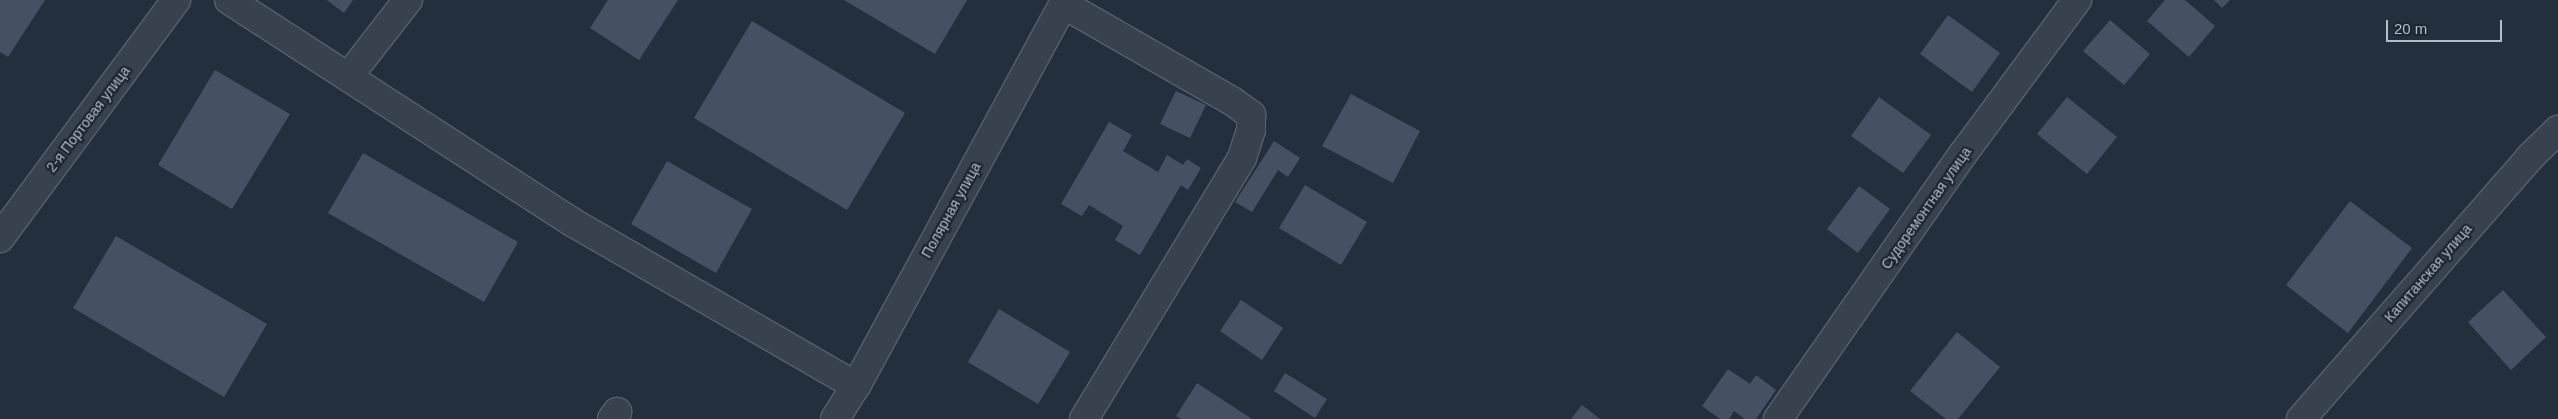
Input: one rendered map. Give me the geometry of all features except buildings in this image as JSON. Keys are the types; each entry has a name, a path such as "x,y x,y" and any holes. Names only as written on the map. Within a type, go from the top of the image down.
{"street":[{"name":"2-я Портовая улица","path":"0,238 176,0"},
{"path":"229,0 572,222 856,386"},
{"path":"348,77 408,0"},
{"name":"Судоремонтная улица","path":"1778,419 1963,154 2078,0"},
{"path":"1065,2 1232,101 1251,115 1251,130 1242,158 1084,419"},
{"name":"Полярная улица","path":"835,419 856,386 1065,2"},
{"name":"Капитанская улица","path":"2301,419 2530,157 2558,130"}]}
